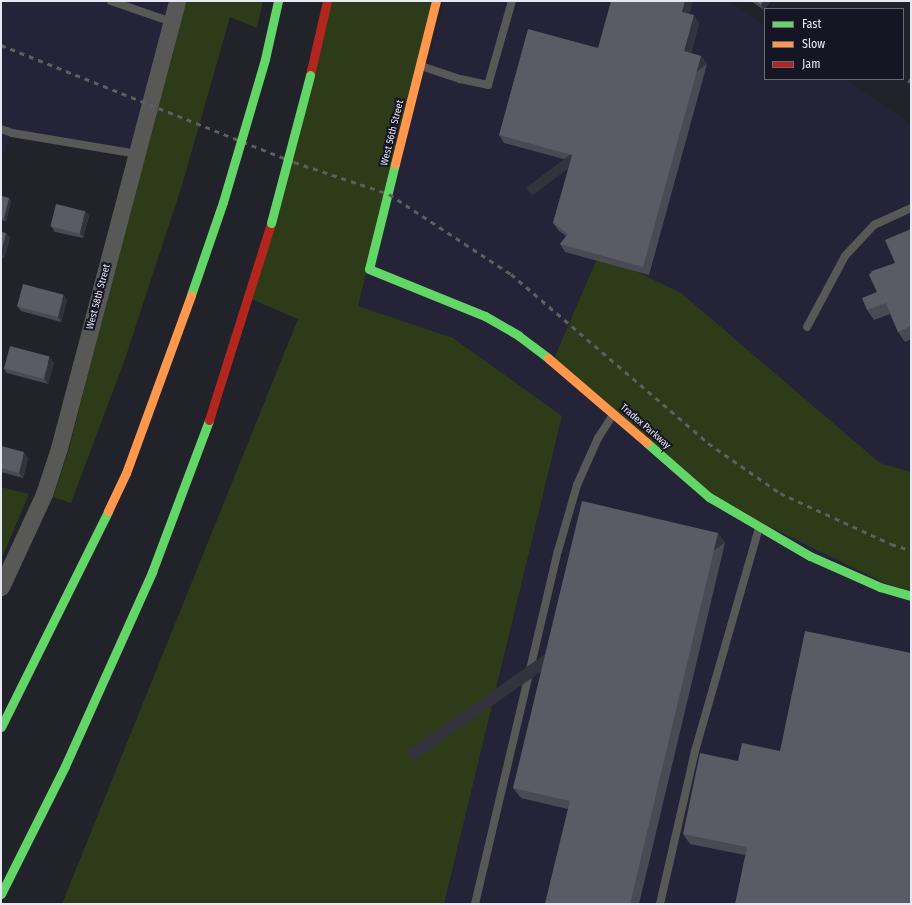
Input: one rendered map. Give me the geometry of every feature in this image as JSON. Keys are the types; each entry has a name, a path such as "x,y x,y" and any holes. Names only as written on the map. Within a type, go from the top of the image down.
{"main road":[{"path":"1,728 70,592 126,472 165,370 223,202 264,59 278,1"},
{"path":"1,894 65,766 152,572 198,451 234,347 271,222 310,75 327,1"},
{"name":"West 56th Street","path":"369,269 436,1"},
{"name":"Tradex Parkway","path":"369,269 485,316 519,336 552,361 709,497 810,556 880,587 911,596"}],"street":[{"name":"West 58th Street","path":"1,587 44,494 59,448 138,154 177,1"}],"lane":[{"path":"111,1 172,22"},
{"path":"420,66 460,79 488,85 512,1"},
{"path":"1,129 12,133 138,154"},
{"path":"807,326 845,256 874,224 911,208"},
{"path":"475,904 558,551 577,485 598,438 614,414"},
{"path":"660,904 695,751 759,526"}],"shaded area":[{"path":"1,1 177,1 137,154 12,133 1,161"},
{"path":"445,1 729,1 764,24 764,80 846,80 911,124 911,904 444,904 562,416 358,306"}],"green space":[{"path":"183,1 263,1 257,28 230,17 182,185 125,359 71,503 53,497 69,449"},
{"path":"327,1 436,1 358,306 453,338 562,416 444,904 62,904 298,319 249,298"},
{"path":"599,254 681,293 880,463 911,472 911,596 709,497 553,361"},
{"path":"1,487 29,494 1,560"}],"building":[{"path":"611,1 685,1 682,12 694,15 684,51 701,56 643,267 560,244 568,234 553,223 572,155 499,135 528,29 598,48"},
{"path":"755,1 763,1 761,5"},
{"path":"911,77 911,84 907,82"},
{"path":"1,196 9,198 4,218 1,217"},
{"path":"56,204 85,211 80,234 50,226"},
{"path":"911,229 911,326 898,332 886,303 867,310 862,298 877,292 869,275 872,271 895,263 885,240"},
{"path":"1,232 6,233 1,252"},
{"path":"23,284 64,295 58,317 17,306"},
{"path":"10,346 50,357 44,379 4,368"},
{"path":"1,446 24,452 19,473 1,468"},
{"path":"582,501 718,533 630,904 545,904 570,801 513,788"},
{"path":"805,631 911,653 911,904 735,904 747,847 683,834 700,753 738,761 742,743 780,751"}],"railway":[{"path":"1,45 294,162 389,194 511,274 708,443 780,493 891,544 911,550"}],"traffic: fast":[{"path":"265,59 278,1"},
{"path":"223,202 265,59"},
{"path":"271,223 310,75"},
{"path":"395,164 369,269 485,316 519,336 548,358"},
{"path":"191,295 223,202"},
{"path":"1,894 65,766 152,572 209,420"},
{"path":"647,443 709,497 810,556 880,587 911,596"},
{"path":"1,727 108,511"}],"traffic: slow":[{"path":"395,164 436,1"},
{"path":"108,511 126,473 191,295"},
{"path":"548,358 647,443"}],"traffic: jam":[{"path":"310,75 327,1"},
{"path":"209,420 271,223"}]}
